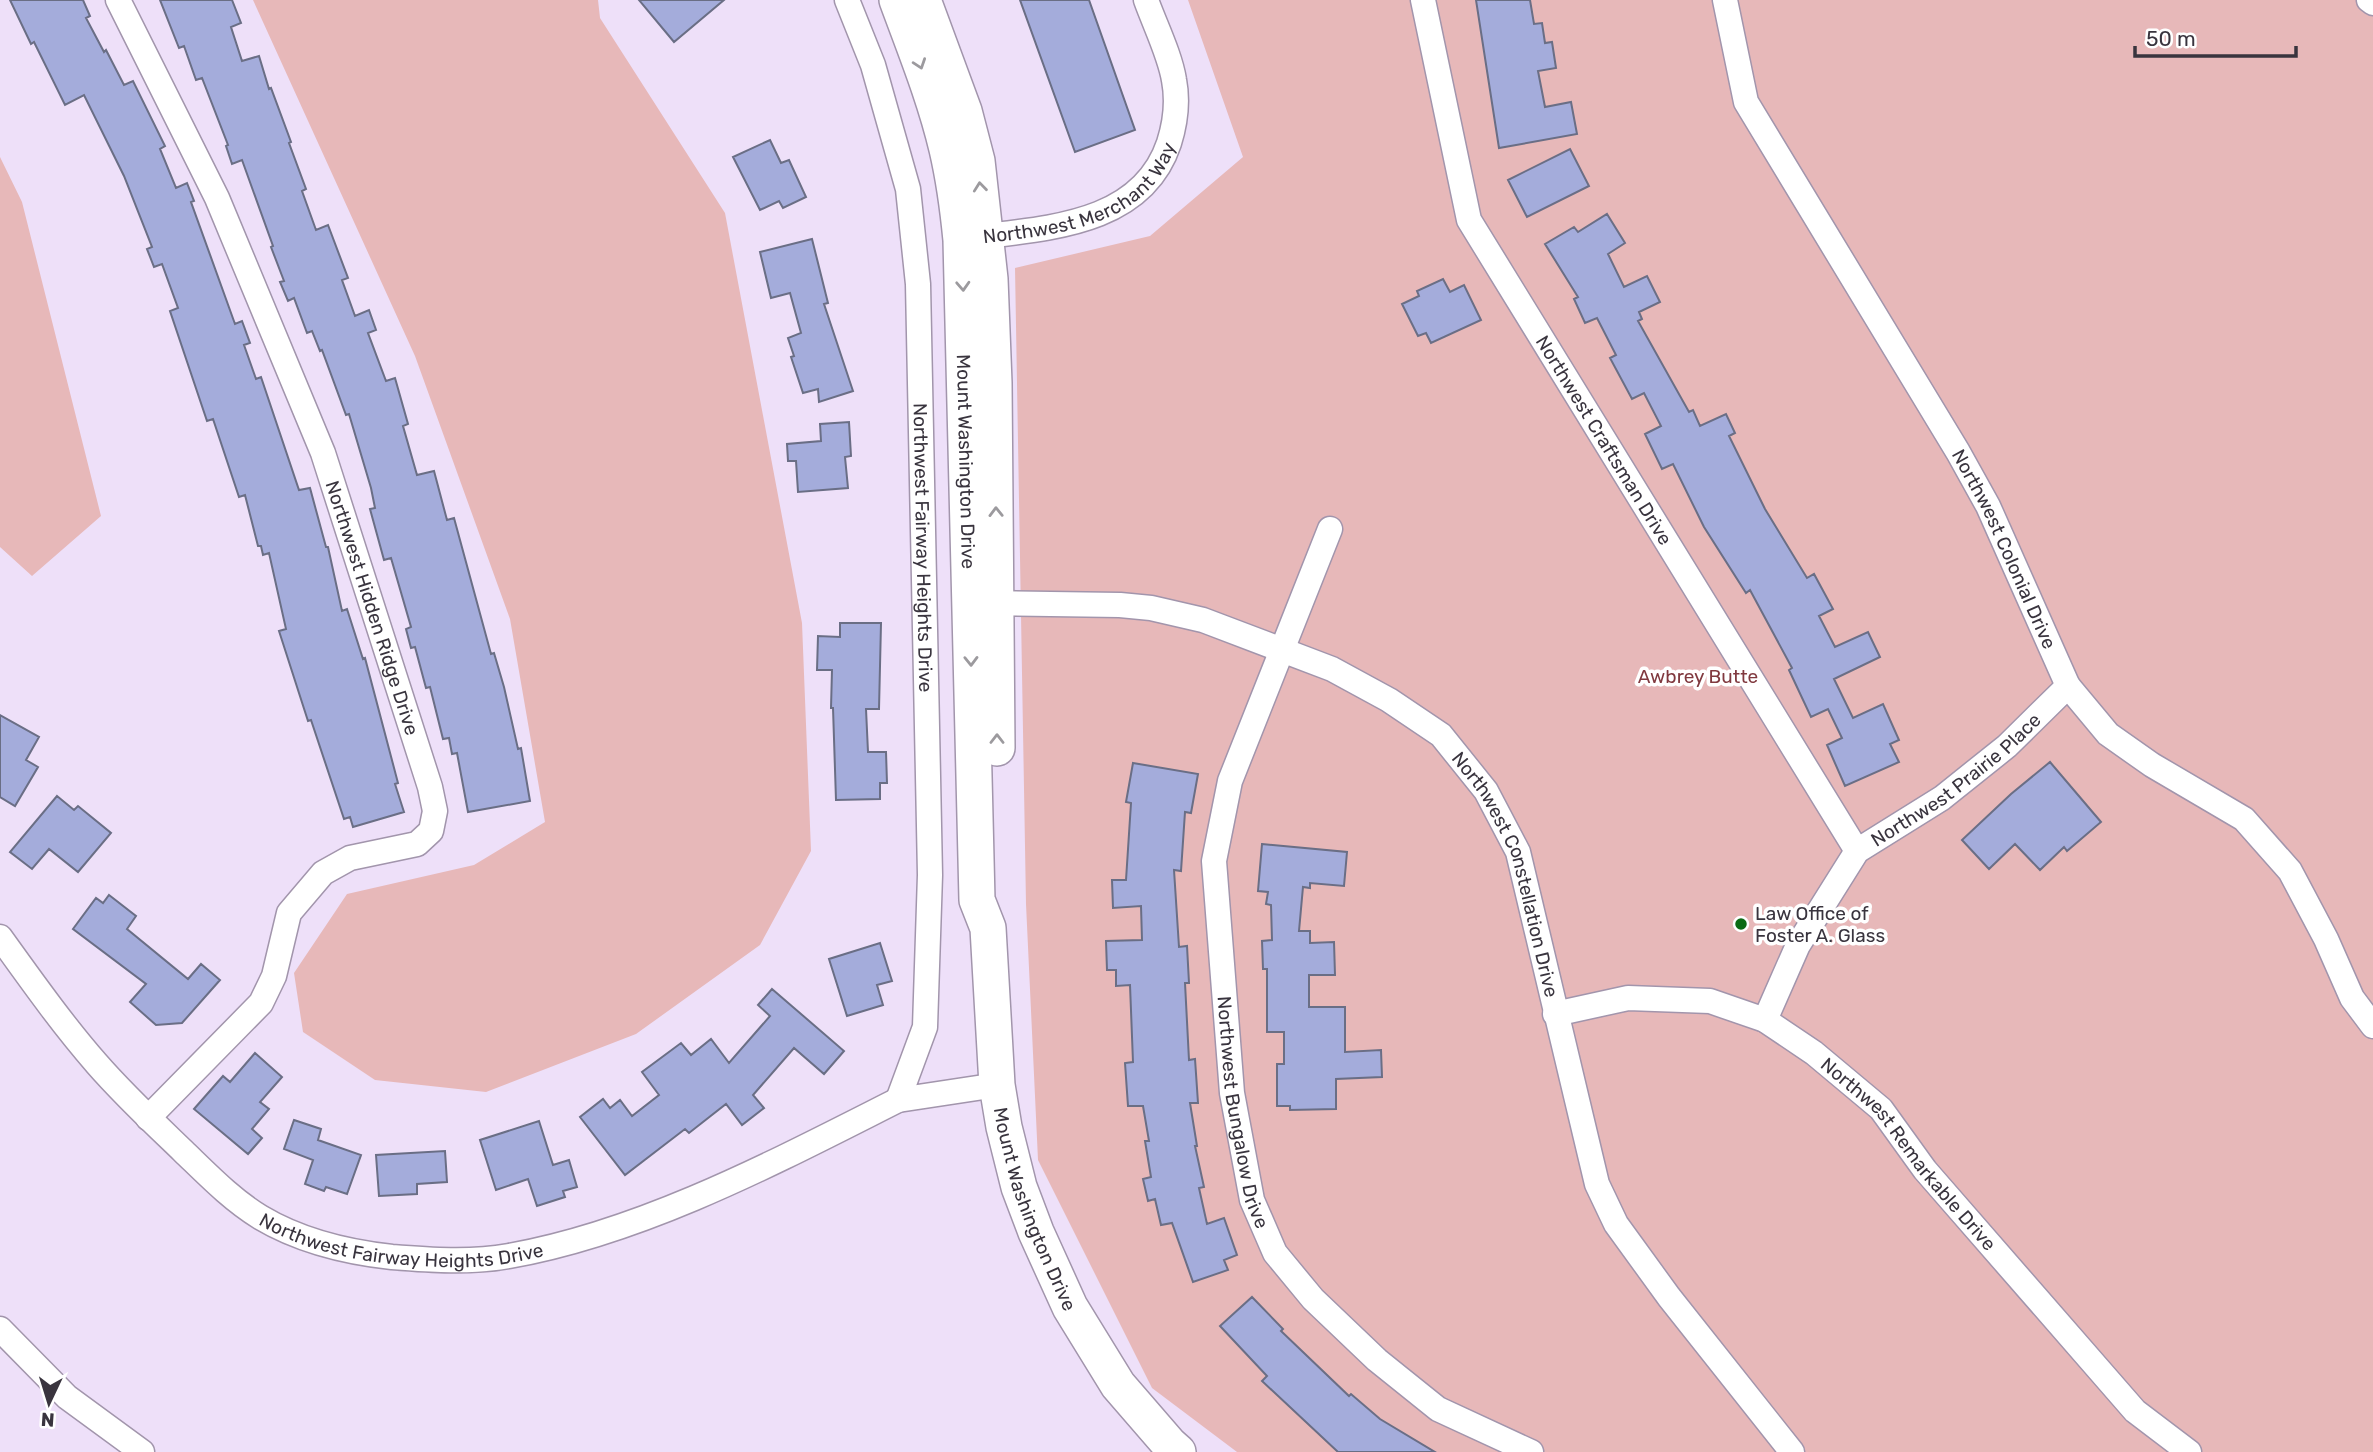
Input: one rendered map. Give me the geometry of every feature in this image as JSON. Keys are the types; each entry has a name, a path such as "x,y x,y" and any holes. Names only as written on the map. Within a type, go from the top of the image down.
{"main road":[{"name":"Mount Washington Drive","path":"897,0 937,114 957,200 973,238"},
{"name":"Mount Washington Drive","path":"923,0 964,111 977,161 973,238 983,603 977,900 988,929 997,1085 1004,1127 1019,1187 1070,1307 1118,1385 1170,1449"}],"street":[{"name":"Northwest Hidden Ridge Drive","path":"118,0 217,198 323,453 426,775 435,811 431,831 417,844 350,858 323,873 302,895 289,913 274,976 261,1003 148,1118"},
{"name":"Northwest Fairway Heights Drive","path":"848,0 873,65 908,189 918,284 930,875 925,1027 898,1100"},
{"name":"Northwest Merchant Way","path":"973,238 1072,223 1108,211 1152,177 1168,145 1177,103 1174,79 1146,0"},
{"name":"Northwest Craftsman Drive","path":"1423,0 1469,220 1857,851"},
{"name":"Northwest Colonial Drive","path":"1725,0 1746,102 1988,506 2068,686 2108,734 2152,765 2244,819 2290,871 2353,998 2373,1026"},
{"name":"Northwest Bungalow Drive","path":"1330,529 1230,781 1214,861 1232,1093 1252,1199 1276,1252 1313,1299 1377,1360 1438,1409 1531,1452"},
{"name":"Northwest Constellation Drive","path":"983,603 1151,608 1203,620 1332,669 1389,700 1440,735 1486,791 1518,852 1597,1184 1616,1224 1669,1297 1793,1452"},
{"name":"Northwest Prairie Place","path":"1765,1020 1798,945 1857,851 1942,798 2007,747 2068,686"},
{"name":"Northwest Fairway Heights Drive","path":"0,937 97,1065 231,1197 262,1218 295,1234 329,1246 366,1254 466,1260 508,1257 570,1242 663,1211 758,1170 898,1100 997,1085"},
{"name":"Northwest Remarkable Drive","path":"1555,1014 1628,998 1710,1002 1765,1020 1814,1053 1881,1109 1925,1170 2135,1411 2189,1452"},
{"path":"0,1329 67,1397 142,1452"}],"green space":[{"path":"253,0 598,0 600,18 725,213 802,623 811,851 760,945 636,1034 486,1092 375,1080 303,1032 294,973 347,894 474,865 545,822 510,619 415,356"},
{"name":"Awbrey Butte","path":"1188,0 2373,0 2373,1452 1237,1452 1152,1388 1038,1160 1026,904 1015,268 1150,236 1243,157"},
{"path":"0,157 22,202 101,516 32,576 0,547"}],"building":[{"path":"10,0 83,0 90,16 86,18 124,85 133,81 165,146 160,149 176,188 187,183 194,201 191,202 235,324 242,321 250,343 244,345 256,379 261,377 299,490 310,488 328,547 342,611 347,609 363,659 365,658 404,812 353,827 350,817 344,819 279,631 286,629 269,553 263,555 261,546 258,546 245,495 239,497 213,419 207,421 170,311 178,308 162,264 154,267 147,249 152,247 124,176 84,95 65,105"},
{"path":"160,0 232,0 241,23 231,27 242,61 259,56 269,89 271,88 291,142 289,143 306,189 302,191 316,230 328,225 348,278 342,280 355,316 369,310 376,330 368,333 386,381 395,378 408,424 403,426 417,475 434,471 447,520 454,518 491,654 494,653 504,687 518,749 521,748 530,801 468,812 457,753 452,754 449,738 443,739 430,687 426,688 415,647 411,648 406,629 411,627 391,558 384,560 370,509 375,508 371,488 349,414 346,415 322,350 320,351 312,331 307,333 294,298 288,301 280,282 284,281 271,247 273,246 242,160 232,164 226,146 228,145 202,78 196,80 184,46 179,48"},
{"path":"639,0 724,0 674,42"},
{"path":"1020,0 1089,0 1135,130 1075,152"},
{"path":"1476,0 1530,0 1534,24 1542,23 1545,43 1552,42 1556,68 1538,71 1545,107 1571,102 1577,134 1499,148"},
{"path":"770,140 781,163 789,160 806,197 783,208 779,201 760,210 733,157"},
{"path":"1570,149 1589,186 1527,217 1508,180"},
{"path":"1607,214 1625,243 1608,254 1624,287 1647,276 1660,302 1639,312 1642,319 1638,321 1689,412 1693,410 1700,426 1726,414 1735,433 1729,436 1765,509 1807,578 1814,574 1833,609 1819,616 1835,647 1868,632 1880,657 1834,679 1853,718 1883,704 1899,740 1890,744 1899,762 1845,786 1827,745 1842,738 1828,709 1811,717 1789,670 1792,668 1750,590 1746,593 1704,527 1673,464 1662,469 1645,434 1661,426 1644,393 1632,399 1610,358 1616,355 1597,318 1585,323 1574,299 1578,297 1545,244 1574,227 1578,232"},
{"path":"812,239 828,303 824,304 853,391 819,402 818,389 803,393 791,357 794,356 788,338 801,333 790,293 771,298 760,252"},
{"path":"1443,279 1450,292 1464,285 1481,320 1431,343 1426,333 1418,336 1402,304 1419,296 1417,291"},
{"path":"849,422 851,456 845,457 848,488 798,492 796,461 788,461 787,444 821,441 820,424"},
{"path":"840,623 881,623 879,709 866,709 868,752 886,752 887,783 880,783 880,799 836,800 831,708 832,670 817,670 818,636 840,637"},
{"path":"0,715 39,737 26,760 38,767 15,806 0,797"},
{"path":"2050,762 2101,822 2067,851 2064,847 2040,870 2015,844 1989,869 1962,840"},
{"path":"1133,763 1198,774 1191,813 1185,812 1181,871 1174,870 1179,947 1187,946 1189,983 1185,983 1189,1060 1195,1059 1198,1103 1190,1103 1195,1146 1204,1187 1199,1188 1207,1224 1224,1218 1237,1255 1224,1260 1228,1270 1193,1282 1172,1223 1161,1225 1155,1199 1148,1201 1143,1179 1151,1177 1143,1106 1128,1106 1125,1063 1133,1062 1130,985 1116,986 1116,970 1107,970 1106,941 1142,940 1141,906 1113,908 1112,880 1126,880 1131,803 1126,802"},
{"path":"57,796 74,810 78,806 111,833 78,872 49,849 32,869 10,852"},
{"path":"1262,844 1347,852 1344,886 1310,883 1310,888 1303,887 1299,931 1310,931 1310,943 1334,942 1335,975 1309,975 1309,1007 1345,1007 1345,1052 1381,1050 1382,1077 1336,1079 1336,1109 1290,1110 1290,1106 1277,1106 1277,1064 1284,1064 1284,1032 1267,1032 1267,969 1263,969 1262,941 1272,940 1271,905 1266,904 1268,892 1258,891"},
{"path":"109,895 136,916 127,929 188,979 201,964 220,980 182,1023 156,1025 130,1002 146,984 73,929 96,898 103,903"},
{"path":"880,943 892,981 877,985 883,1005 847,1016 829,959"},
{"path":"772,989 844,1051 824,1074 794,1048 753,1095 764,1108 742,1125 726,1104 689,1133 685,1129 625,1175 580,1117 603,1099 610,1108 620,1100 632,1116 659,1095 642,1072 681,1043 691,1055 711,1039 729,1063 770,1016 758,1005"},
{"path":"255,1053 282,1077 260,1102 269,1109 252,1129 262,1138 248,1154 194,1109 223,1076 230,1082"},
{"path":"294,1120 321,1129 318,1140 361,1155 347,1194 326,1187 324,1191 305,1184 313,1160 284,1149"},
{"path":"539,1121 553,1165 569,1160 577,1187 563,1191 565,1197 537,1206 528,1179 496,1190 480,1140"},
{"path":"445,1151 447,1182 417,1184 417,1194 379,1196 376,1155"},
{"path":"1252,1297 1283,1329 1281,1331 1349,1396 1351,1394 1380,1419 1435,1452 1338,1452 1262,1381 1267,1376 1220,1326"}],"place":[{"name":"Law Office of Foster A. Glass","path":"1741,924"}]}
